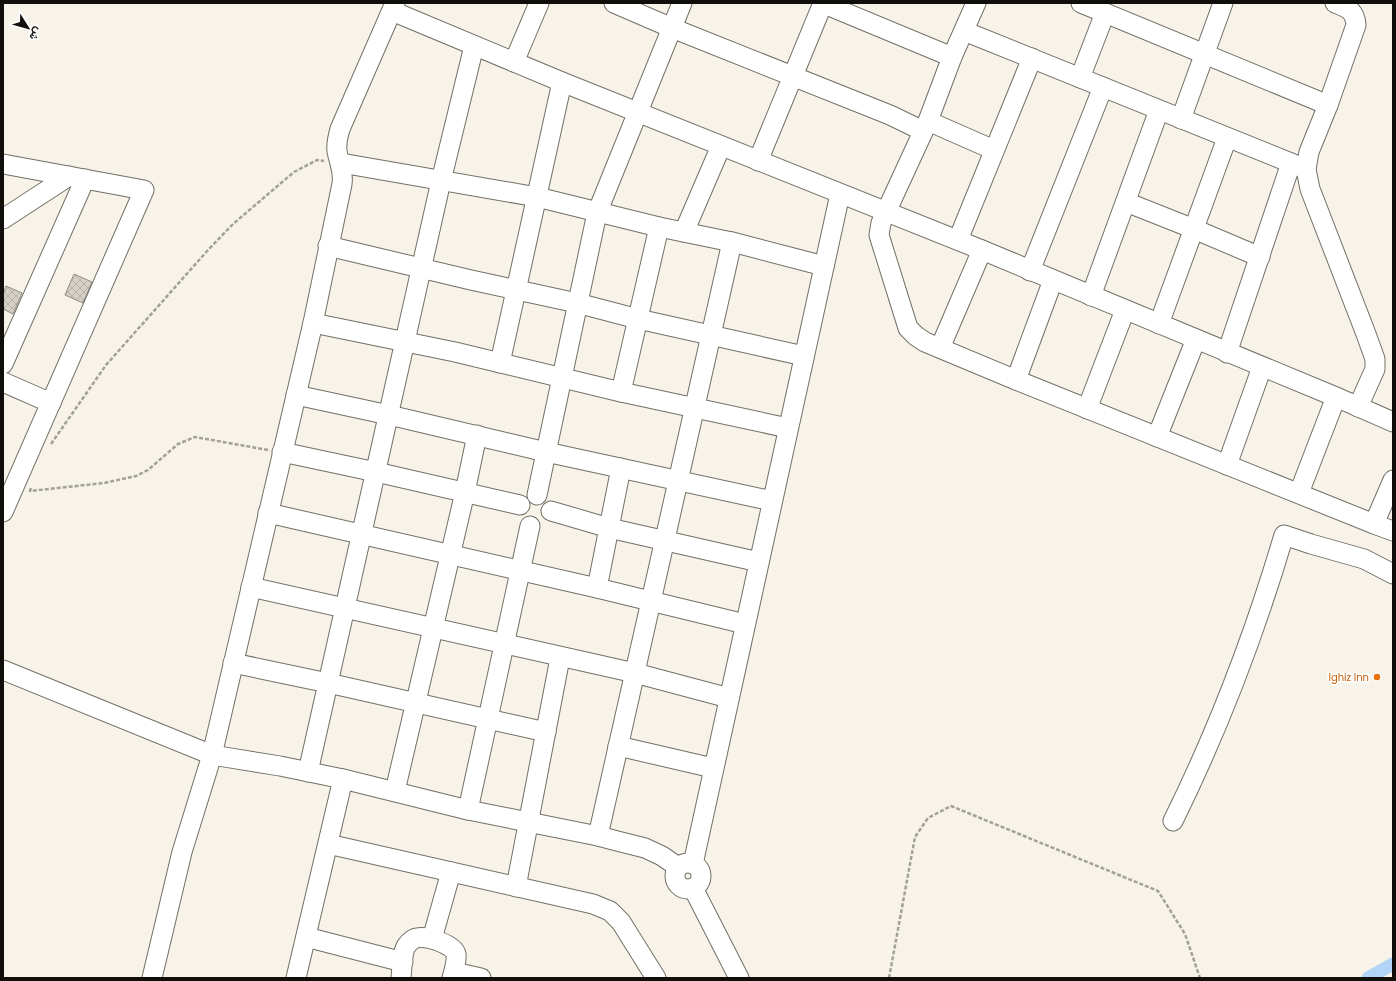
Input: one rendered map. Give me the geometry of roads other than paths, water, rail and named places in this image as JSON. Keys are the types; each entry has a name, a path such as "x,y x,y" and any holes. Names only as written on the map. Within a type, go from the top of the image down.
{"street":[{"path":"514,62 538,3"},
{"path":"614,3 672,28 890,115 994,150"},
{"path":"537,495 597,213 682,3"},
{"path":"758,161 822,3 952,57"},
{"path":"976,3 952,57 926,126 881,223 879,235 908,328 925,342 1087,409 1393,531"},
{"path":"1081,3 1115,11 1205,54 1328,105"},
{"path":"1181,119 1223,3"},
{"path":"1227,353 1260,257 1298,166 1310,152 1356,25 1356,17 1352,12 1335,3"},
{"path":"152,978 182,852 212,755 313,323 342,184 343,170 337,152 337,140 340,129 394,7 474,46 840,194 958,240 1393,422"},
{"path":"1080,78 1115,11"},
{"path":"964,31 1298,166 1310,189 1375,359 1375,369 1358,407"},
{"path":"308,772 441,181 474,46"},
{"path":"958,240 1032,58"},
{"path":"500,363 562,82"},
{"path":"1030,270 1103,87"},
{"path":"1091,296 1159,110"},
{"path":"1159,324 1227,138"},
{"path":"684,232 721,146"},
{"path":"341,163 537,197 597,213 732,242 824,266"},
{"path":"3,164 144,190 3,512"},
{"path":"3,219 77,178"},
{"path":"3,364 77,178"},
{"path":"739,978 693,888 686,889 680,886 676,880 675,874 685,865 714,768 840,194"},
{"path":"1126,202 1260,257"},
{"path":"621,392 659,227"},
{"path":"598,836 732,242"},
{"path":"328,246 577,303 638,319 804,356"},
{"path":"940,348 982,250"},
{"path":"1016,380 1054,280"},
{"path":"1087,409 1125,310"},
{"path":"313,323 405,342 621,392 788,428"},
{"path":"1157,437 1196,339"},
{"path":"1227,464 1262,367"},
{"path":"3,382 51,403"},
{"path":"296,395 546,452 772,501"},
{"path":"1299,493 1336,397"},
{"path":"395,791 451,554 477,436"},
{"path":"282,452 520,505"},
{"path":"597,588 621,468"},
{"path":"1374,524 1393,480"},
{"path":"530,495 537,495 544,497 550,504 552,511 548,521 540,526 530,526 523,521 519,513 520,505 524,499 530,495"},
{"path":"552,511 609,528 759,562"},
{"path":"268,513 451,554 745,624"},
{"path":"468,810 530,526"},
{"path":"1173,821 1192,784 1242,662 1269,585 1284,535 1364,559 1393,574"},
{"path":"251,587 504,643 560,658 635,674 729,698"},
{"path":"516,887 560,658"},
{"path":"233,663 416,702 546,732"},
{"path":"3,670 212,755 343,779 468,810 598,836 645,848 685,865"},
{"path":"618,746 714,768"},
{"path":"296,978 343,779"},
{"path":"328,844 593,904 610,911 621,922 656,978"},
{"path":"432,940 451,872"},
{"path":"306,937 402,970 406,946 411,940 418,938 432,940 449,945 454,949 456,955 453,975 481,978"}],"waterway":[{"path":"1368,978 1393,964"}],"place":[{"name":"Ighiz Inn","path":"1377,677"}]}
